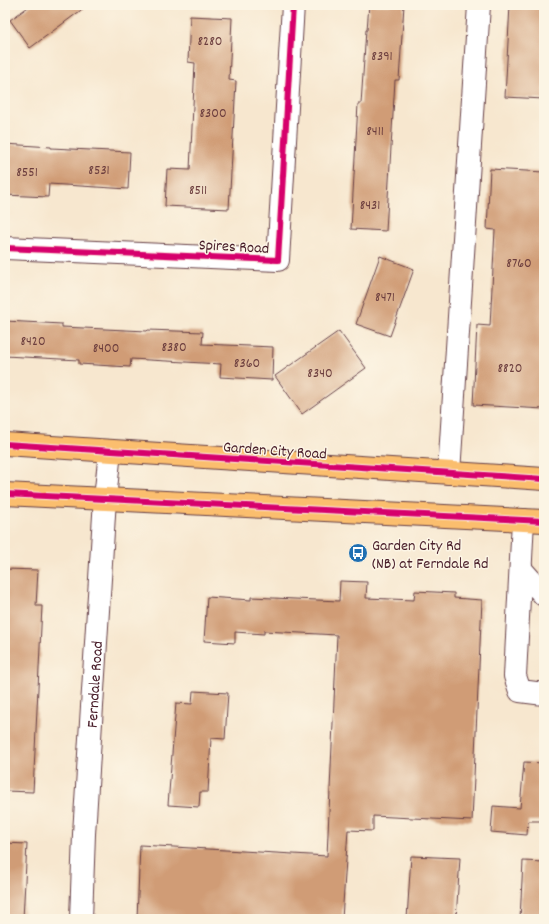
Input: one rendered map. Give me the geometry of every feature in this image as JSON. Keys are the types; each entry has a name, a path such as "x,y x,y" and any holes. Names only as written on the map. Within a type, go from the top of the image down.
{"main road":[{"name":"Garden City Road","path":"5,444 544,479"},
{"path":"5,494 544,521"}],"street":[{"name":"Spires Road","path":"5,248 278,260 293,5"},
{"path":"449,473 479,5"},
{"name":"Ferndale Road","path":"81,919 84,834 105,499 110,451"},
{"path":"523,520 515,676 520,691 544,694"},
{"path":"520,569 544,594"}],"building":[{"path":"31,5 88,5 30,48 10,20"},
{"path":"369,5 404,5 399,80 395,80 386,231 351,229 358,104 361,104"},
{"path":"510,5 544,5 544,99 505,97"},
{"path":"190,16 232,18 229,80 236,81 229,209 165,206 167,169 190,170 195,63 188,62"},
{"path":"5,144 130,152 128,189 49,184 48,197 5,195"},
{"path":"490,169 544,172 544,409 473,405 477,325 490,326 495,230 487,229"},
{"path":"380,256 414,269 390,336 356,324"},
{"path":"5,321 62,324 62,327 203,332 202,344 273,347 272,380 220,377 221,364 131,359 130,367 79,364 79,360 5,356"},
{"path":"339,331 366,368 302,414 275,376"},
{"path":"5,569 38,570 36,606 42,606 33,792 5,791"},
{"path":"340,581 367,582 366,598 414,600 415,591 454,593 454,598 482,600 472,821 373,816 373,831 348,830 342,919 137,919 140,845 327,856 337,635 264,631 264,634 235,632 235,643 204,641 207,597 251,600 251,597 339,601"},
{"path":"193,691 228,693 225,739 211,738 208,792 200,792 199,807 168,805 176,703 192,704"},
{"path":"524,762 544,763 544,821 528,821 527,835 491,832 493,806 520,808"},
{"path":"5,843 27,844 23,919 5,919"},
{"path":"411,856 460,858 456,919 407,919"},
{"path":"523,861 544,862 544,919 520,919"}],"cycle path":[{"path":"5,248 278,260 293,5"},
{"path":"5,444 544,479"},
{"path":"5,494 544,521"}],"place":[{"name":"Garden City Rd (NB) at Ferndale Rd","path":"358,553"}]}
